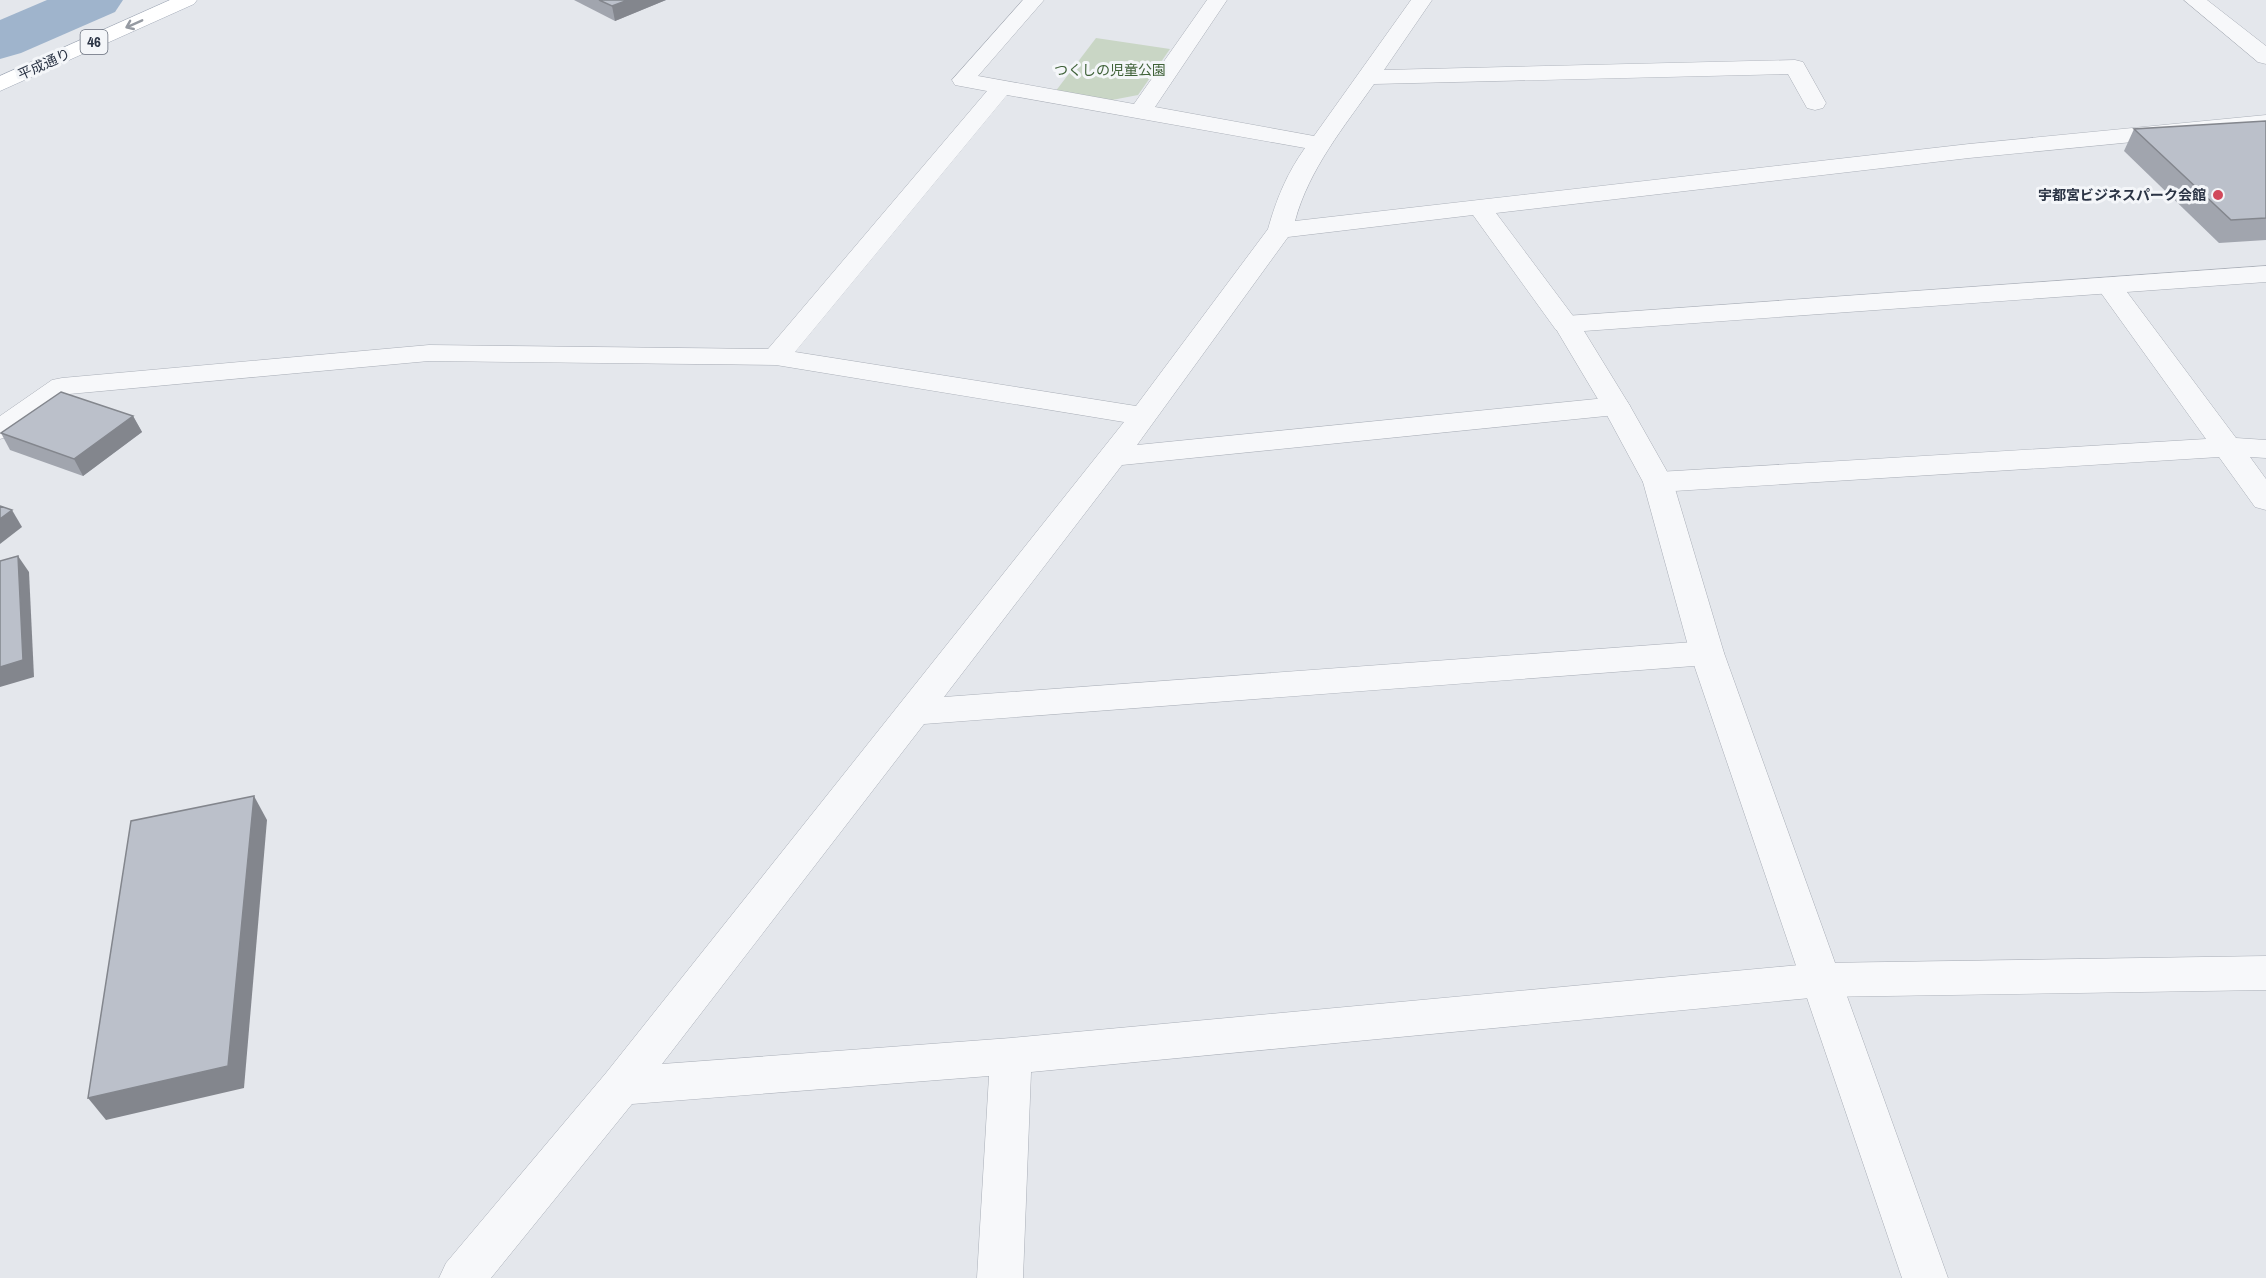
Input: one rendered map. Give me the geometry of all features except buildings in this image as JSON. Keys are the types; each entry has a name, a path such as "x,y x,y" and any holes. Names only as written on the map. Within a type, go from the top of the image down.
{"main road":[{"name":"平成通り","path":"0,62 137,0"},
{"name":"平成通り","path":"0,84 188,0"}],"street":[{"path":"1034,0 963,80 1320,144"},
{"path":"1140,112 1217,0"},
{"path":"462,1278 621,1086 1113,457 1280,230 1288,201 1306,164 1422,0"},
{"path":"2194,0 2266,57"},
{"path":"1367,77 1795,67 1815,103"},
{"path":"776,357 1002,87"},
{"path":"1280,230 1969,151 2266,122"},
{"path":"1479,207 1566,324 1616,406 1658,482 1707,653 1925,1278"},
{"path":"1566,324 2266,274"},
{"path":"2109,286 2266,500"},
{"path":"0,430 62,386 429,354 776,357 1143,416"},
{"path":"1113,457 1616,406"},
{"path":"1658,482 2227,447 2266,449"},
{"path":"914,711 1707,653"},
{"path":"621,1086 1011,1056 1821,980 2266,973"},
{"path":"1000,1278 1011,1056"}],"green space":[{"name":"つくしの児童公園","path":"1096,38 1170,49 1138,95 1112,100 1055,92"}],"waterway":[{"path":"0,41 95,0"}],"place":[{"name":"宇都宮ビジネスパーク会館","path":"2218,195"}]}
